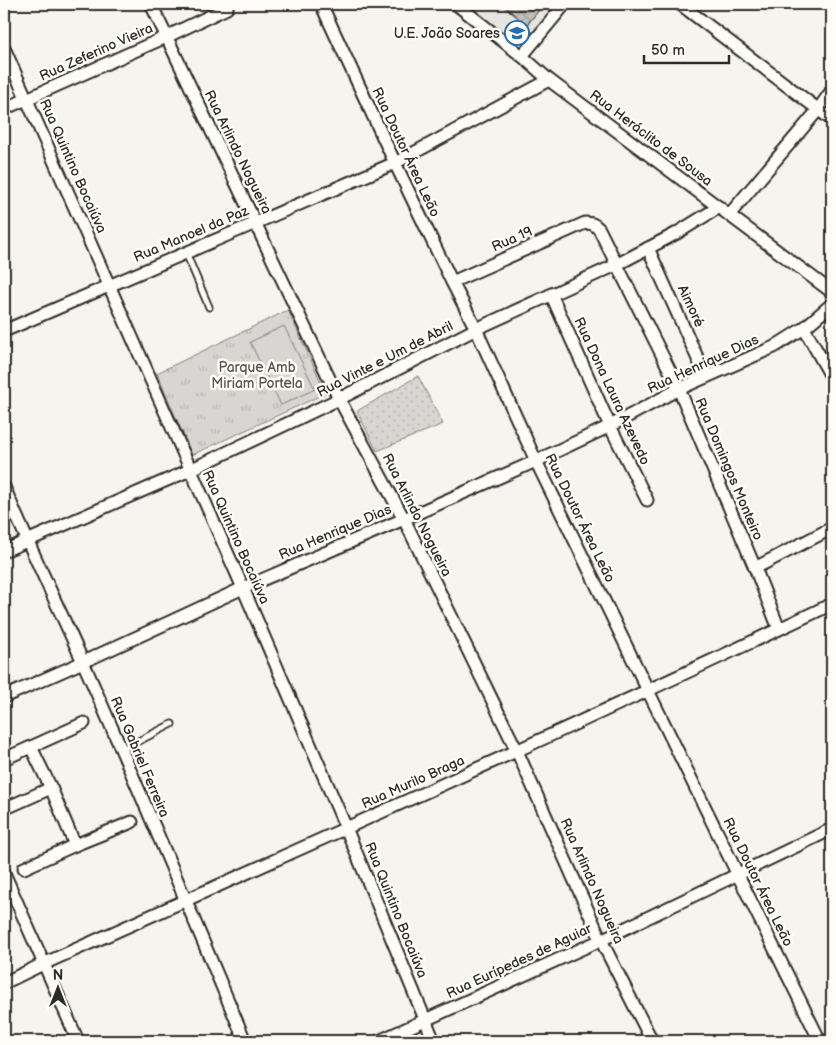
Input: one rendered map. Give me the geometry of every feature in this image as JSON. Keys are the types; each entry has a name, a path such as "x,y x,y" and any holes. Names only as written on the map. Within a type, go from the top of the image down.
{"street":[{"name":"Rua Arlindo Nogueira","path":"151,4 339,399 404,519 517,751 601,940 652,1041"},
{"name":"Rua Doutor Área Leão","path":"321,4 394,163 476,329 536,461 820,1041"},
{"name":"Rua Heráclito de Sousa","path":"456,4 549,80 832,292"},
{"path":"522,56 564,4"},
{"path":"680,4 832,120"},
{"name":"Rua Zeferino Vieira","path":"4,109 227,8"},
{"name":"Rua Quintino Bocaiúva","path":"4,48 243,588 346,828 434,1041"},
{"name":"Rua Manoel da Paz","path":"4,331 394,163 549,80"},
{"path":"729,215 818,110 832,90"},
{"name":"Rua Vinte e Um de Abril","path":"4,552 190,470 339,399 476,329 616,265 719,207"},
{"name":"Rua 19","path":"452,282 585,223"},
{"name":"Rua Domingos Monteiro","path":"585,223 590,223 599,229 679,389 755,568 779,630"},
{"name":"Aimoré","path":"648,248 706,377"},
{"name":"Rua Dona Laura Azevedo","path":"551,294 610,426 647,500"},
{"name":"Rua Henrique Dias","path":"4,697 243,588 536,461 610,426 679,389 774,347 804,328 832,304"},
{"path":"804,328 832,378"},
{"name":"Rua Gabriel Ferreira","path":"4,487 83,662 245,1041"},
{"path":"755,568 832,528"},
{"name":"Rua Murilo Braga","path":"4,983 517,751 832,604"},
{"path":"4,759 84,723"},
{"path":"31,747 75,845"},
{"path":"4,809 51,788"},
{"path":"24,868 132,822"},
{"name":"Rua Eurípedes de Aguiar","path":"380,1041 601,940 832,829"},
{"path":"4,872 78,1041"}],"lane":[{"path":"186,253 209,307"},
{"path":"121,750 172,724"}],"shaded area":[{"name":"U.E. João Soares","path":"488,4 559,4 520,50 478,16"}],"green space":[{"name":"Parque Amb Miriam Portela","path":"288,310 326,393 192,455 157,373"},
{"path":"284,326 315,389 281,405 250,342"},
{"path":"418,376 443,424 377,451 357,411"}],"building":[{"path":"501,4 531,4 539,10 527,25"}],"place":[{"name":"U.E. João Soares","path":"517,33"}]}
